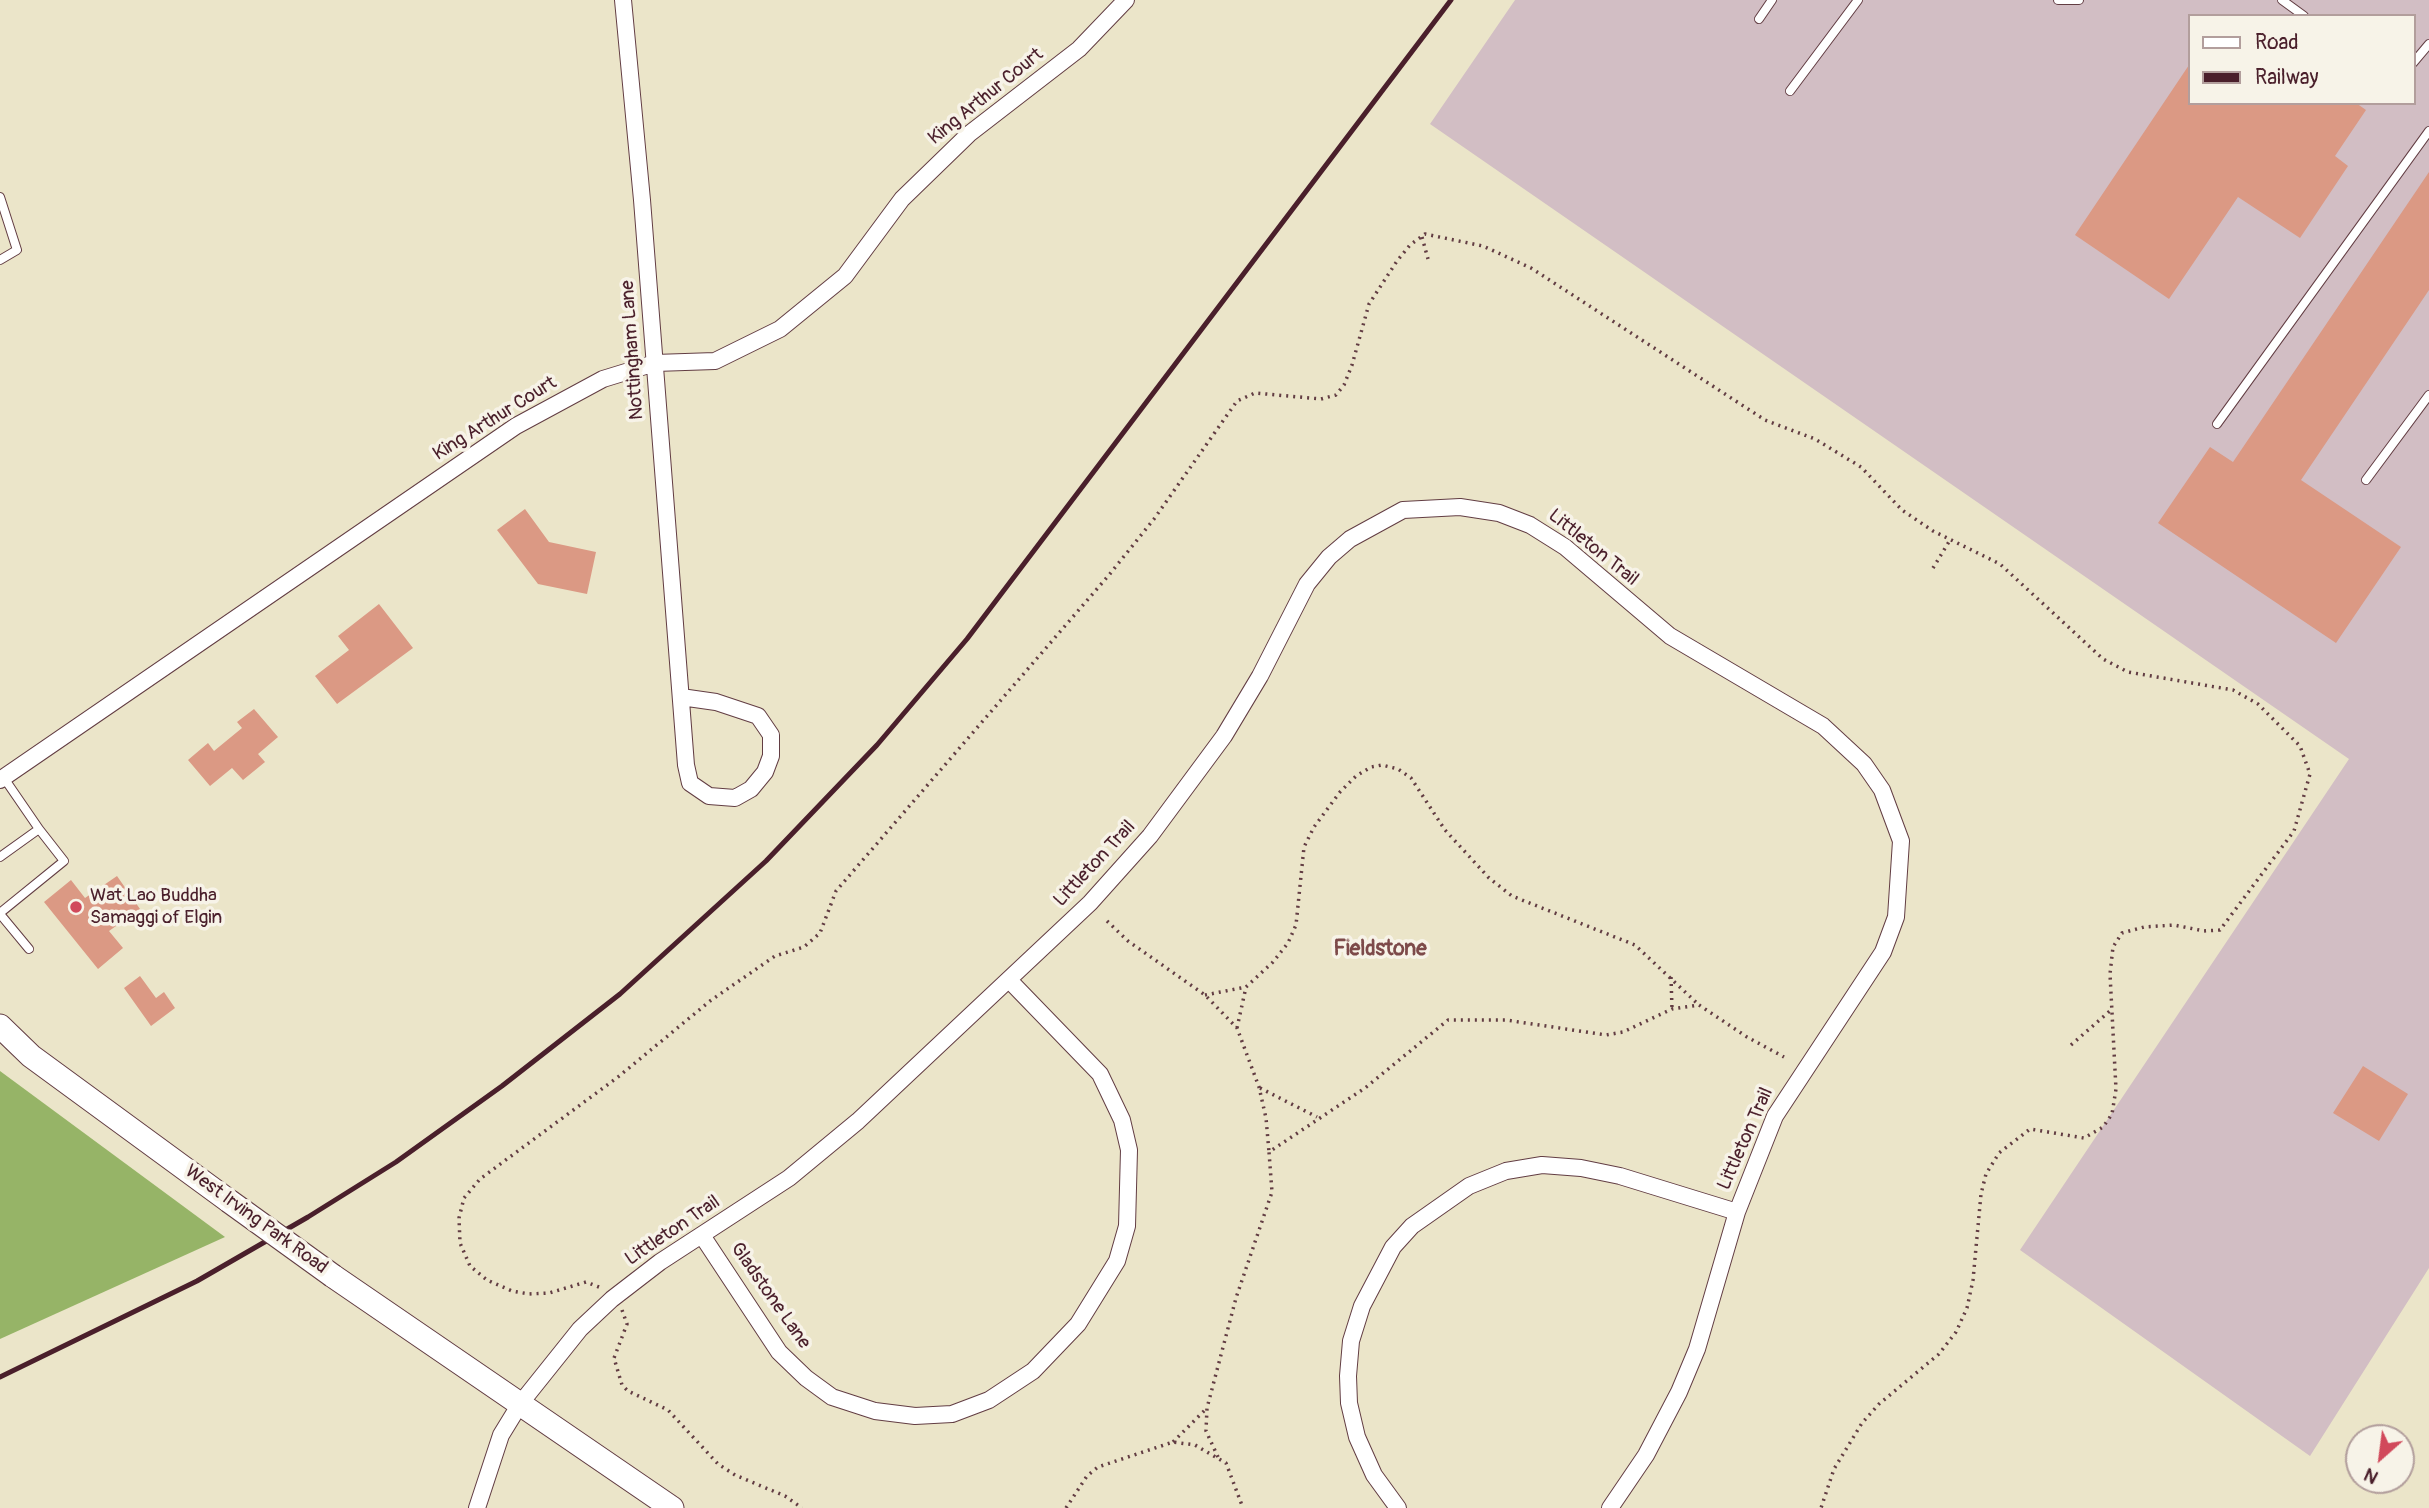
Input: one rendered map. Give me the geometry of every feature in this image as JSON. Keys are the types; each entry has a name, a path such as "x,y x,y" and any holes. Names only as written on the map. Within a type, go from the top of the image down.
{"main road":[{"name":"West Irving Park Road","path":"0,1026 31,1056 333,1276 672,1508"}],"street":[{"name":"Nottingham Lane","path":"623,0 681,697 690,783 709,796 735,797 751,789 765,772 771,756 771,735 758,716 716,702 681,697"},
{"name":"King Arthur Court","path":"2,779 516,426 603,379 655,363 715,360 780,329 845,276 902,199 969,134 1079,49 1126,0"},
{"name":"Littleton Trail","path":"477,1508 501,1435 520,1404 580,1329 612,1299 660,1262 703,1237 789,1178 858,1121 1090,903 1150,836 1191,783 1260,676 1307,584 1329,557 1350,539 1403,510 1460,507 1499,513 1530,525 1565,547 1670,636 1795,709 1840,740 1864,764 1882,790 1901,841 1901,875 1896,917 1883,952 1784,1100 1737,1212 1697,1349 1679,1392 1656,1437 1610,1508"},
{"name":"Gladstone Lane","path":"703,1237 779,1352 806,1378 832,1397 875,1411 915,1416 952,1414 989,1400 1033,1371 1078,1324 1117,1261 1127,1226 1129,1150 1122,1119 1100,1074 1009,980"},
{"path":"1398,1508 1374,1475 1357,1437 1349,1403 1348,1376 1351,1341 1362,1306 1393,1247 1412,1226 1469,1186 1506,1171 1542,1165 1581,1168 1620,1176 1737,1212"}],"lane":[{"path":"1759,19 1772,0"},
{"path":"1790,91 1857,0"},
{"path":"2058,0 2079,0"},
{"path":"2282,0 2301,14"},
{"path":"2415,61 2429,44"},
{"path":"2217,424 2429,131"},
{"path":"0,197 18,250 0,260"},
{"path":"2366,480 2429,395"},
{"path":"2,779 64,861 0,914 29,949"},
{"path":"0,857 39,829"}],"path":[{"path":"601,1289 586,1282 549,1293 530,1294 512,1291 487,1280 470,1266 460,1243 459,1218 464,1199 480,1179 618,1077 710,1001 775,956 804,947 820,933 836,891 1110,575 1154,519 1237,401 1255,393 1321,399 1336,395 1344,385 1352,365 1369,303 1397,261 1410,245 1425,234 1483,246 1531,268 1765,420 1815,439 1861,467 1902,510 1950,540 2000,564 2103,659 2138,674 2233,690 2258,704 2281,723 2300,746 2310,774 2305,802 2294,831 2257,885 2220,930 2204,931 2174,925 2144,927 2122,933 2113,947 2111,1010 2116,1089 2112,1114 2103,1127 2084,1138 2030,1129 1999,1153 1986,1174 1973,1280 1956,1332 1939,1354 1879,1404 1862,1423 1834,1469 1821,1508"},
{"path":"1422,236 1428,258"},
{"path":"1933,568 1950,540"},
{"path":"1205,995 1246,987 1273,962 1296,925 1304,847 1314,828 1333,801 1356,776 1371,767 1382,765 1398,769 1411,778 1445,830 1489,878 1513,896 1539,909 1622,937 1648,954 1699,1005 1747,1037 1784,1057"},
{"path":"1107,921 1128,941 1205,995 1237,1028 1259,1087 1266,1118 1272,1192 1236,1298 1206,1408 1206,1431 1218,1457"},
{"path":"1671,977 1672,1009"},
{"path":"1237,1028 1246,987"},
{"path":"1269,1152 1317,1117 1365,1088 1448,1020 1506,1020 1605,1035 1623,1032 1672,1009 1699,1005"},
{"path":"2071,1045 2111,1010"},
{"path":"1259,1087 1317,1117"},
{"path":"621,1308 627,1316 627,1324 614,1359 622,1385 628,1391 668,1410 718,1464 735,1475 785,1496 802,1508"},
{"path":"1173,1442 1206,1408"},
{"path":"1066,1508 1087,1476 1098,1467 1173,1442 1195,1445 1226,1463 1243,1508"}],"shaded area":[{"path":"1515,0 2429,0 2429,1268 2310,1456 2020,1250 2349,759 1430,124"}],"green space":[{"path":"0,1071 225,1237 0,1339"}],"building":[{"path":"2188,66 2188,105 2359,105 2366,110 2335,156 2348,166 2300,238 2238,197 2169,299 2075,235"},
{"path":"2429,172 2429,290 2301,480 2401,547 2336,643 2158,523 2210,447 2233,462"},
{"path":"525,509 549,542 596,552 587,594 538,584 497,530"},
{"path":"379,604 413,648 337,704 315,676 349,650 338,636"},
{"path":"254,709 278,737 258,754 265,762 243,780 232,768 210,786 188,760 208,743 214,751 242,728 237,722"},
{"path":"117,876 140,909 109,931 123,948 98,969 44,902 71,880 85,898"},
{"path":"140,976 156,998 164,992 175,1008 151,1026 124,988"},
{"path":"2363,1066 2408,1094 2379,1141 2333,1113"}],"railway":[{"path":"0,1377 197,1281 396,1162 502,1086 620,994 766,861 877,745 967,639 1451,0"}],"place":[{"name":"Wat Lao Buddha Samaggi of Elgin","path":"76,907"}],"district":[{"name":"Fieldstone","path":"1380,950"}]}
